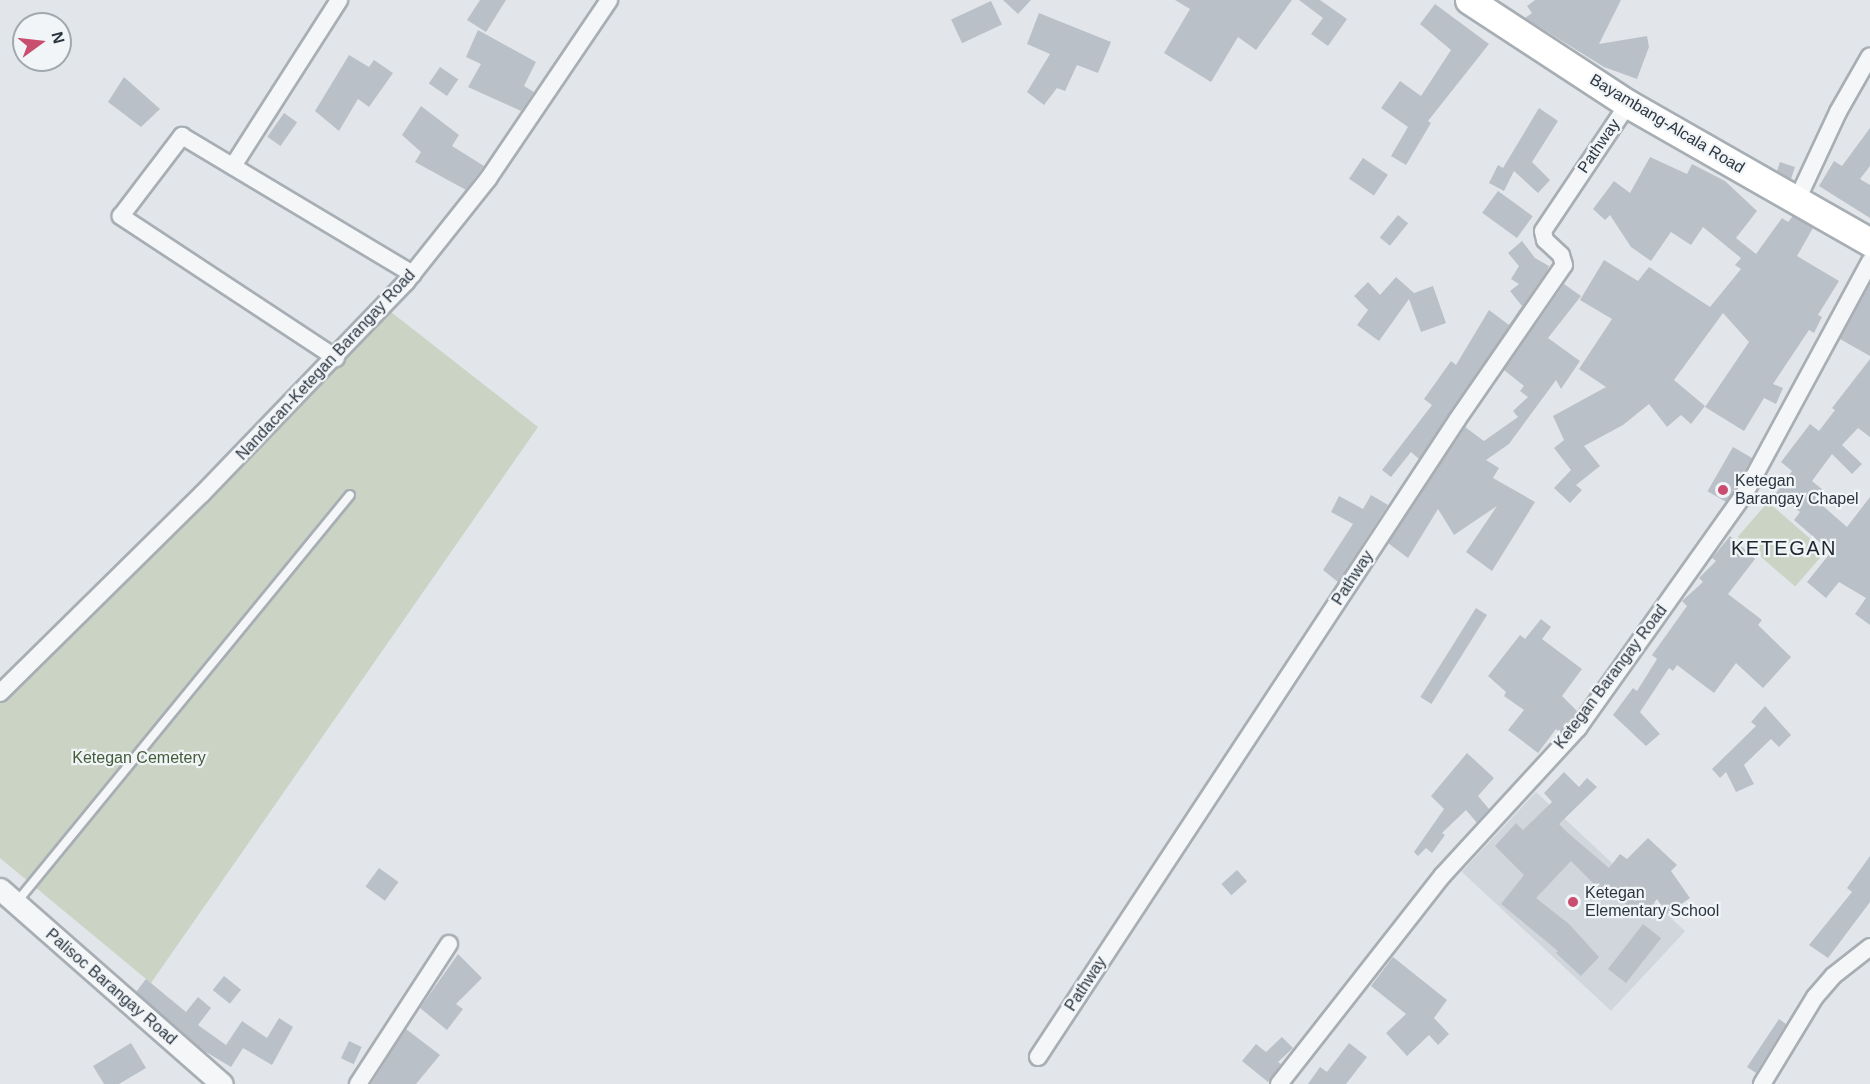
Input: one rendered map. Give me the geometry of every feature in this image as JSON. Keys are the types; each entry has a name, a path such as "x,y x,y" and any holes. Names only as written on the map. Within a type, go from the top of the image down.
{"main road":[{"name":"Bayambang-Alcala Road","path":"1469,0 1628,104 1870,242"}],"street":[{"path":"233,166 339,0"},
{"name":"Nandacan-Ketegan Barangay Road","path":"0,693 336,358 413,274 488,179 609,0"},
{"path":"1797,200 1838,112 1870,56"},
{"name":"Pathway","path":"1038,1057 1457,420 1564,265 1561,255 1545,240 1544,231 1628,104"},
{"path":"336,358 121,216 182,136 413,274"},
{"name":"Ketegan Barangay Road","path":"1279,1084 1443,875 1578,728 1745,493 1870,262"},
{"name":"Palisoc Barangay Road","path":"8,896 222,1084"},
{"path":"358,1084 449,944"},
{"path":"1762,1084 1815,997 1833,976 1870,947"}],"lane":[{"path":"8,896 350,495"}],"shaded area":[{"name":"Ketegan Elementary School","path":"1536,792 1685,931 1611,1011 1462,872"}],"green space":[{"name":"Ketegan Cemetery","path":"391,312 538,427 151,983 0,858 0,701"},
{"path":"1768,502 1825,552 1795,587 1738,537"}],"building":[{"path":"480,0 506,0 486,32 467,20"},
{"path":"1003,0 1031,0 1018,14"},
{"path":"1175,0 1292,0 1256,50 1238,37 1211,82 1164,53 1190,9"},
{"path":"1299,0 1320,0 1347,19 1328,46 1311,34 1323,18"},
{"path":"1535,0 1621,0 1599,44 1647,36 1649,47 1637,79 1604,67 1525,18 1532,13 1527,6"},
{"path":"991,1 1002,25 962,43 951,20"},
{"path":"1435,4 1489,44 1428,121 1431,123 1406,165 1391,156 1408,127 1381,108 1400,81 1421,96 1451,50 1420,24"},
{"path":"1039,13 1111,42 1098,73 1077,65 1065,91 1057,88 1044,105 1027,92 1050,54 1027,44"},
{"path":"478,30 536,62 524,86 534,92 521,111 468,87 481,64 466,57"},
{"path":"349,55 369,67 374,60 393,73 369,107 358,99 339,131 315,111"},
{"path":"440,67 458,79 447,96 429,84"},
{"path":"124,77 160,109 141,127 108,102"},
{"path":"421,106 459,135 452,146 484,166 466,190 415,162 421,152 402,135"},
{"path":"1539,108 1558,121 1532,162 1550,180 1538,193 1514,171 1504,191 1489,183 1498,165 1503,168"},
{"path":"284,113 297,122 280,146 267,137"},
{"path":"1870,128 1870,166 1860,179 1870,185 1870,218 1819,186 1834,161 1842,166"},
{"path":"1650,157 1687,174 1692,164 1725,181 1757,211 1736,238 1756,254 1782,218 1788,222 1793,216 1813,228 1797,256 1839,281 1818,315 1822,317 1814,333 1809,330 1773,384 1783,388 1776,404 1764,398 1744,431 1705,407 1749,342 1723,313 1674,380 1705,406 1691,424 1681,415 1667,427 1649,404 1623,425 1584,446 1600,466 1576,485 1582,490 1570,503 1554,488 1571,470 1554,448 1564,440 1553,416 1606,387 1579,369 1612,319 1580,300 1604,260 1638,281 1649,267 1710,307 1741,269 1735,265 1741,258 1703,227 1691,245 1671,232 1651,261 1631,247 1610,215 1605,220 1593,209 1614,181 1630,193"},
{"path":"1363,158 1388,175 1374,196 1349,179"},
{"path":"1780,162 1795,167 1791,179 1777,171"},
{"path":"1498,191 1533,216 1517,238 1482,213"},
{"path":"1398,215 1408,223 1390,246 1380,238"},
{"path":"1522,241 1535,258 1549,266 1547,271 1419,459 1411,452 1391,477 1382,470 1432,405 1424,399 1451,361 1456,365 1489,310 1509,325 1522,306 1510,291 1519,284 1511,279 1519,266 1508,253"},
{"path":"1396,277 1414,293 1433,286 1446,323 1421,332 1409,299 1379,341 1357,325 1368,310 1354,296 1368,282 1380,295"},
{"path":"1564,284 1581,296 1548,338 1580,361 1561,389 1556,380 1509,444 1486,460 1499,468 1493,478 1535,502 1492,571 1466,552 1497,506 1454,535 1438,509 1408,558 1388,543 1465,427 1484,441 1518,417 1513,411 1528,397 1520,391 1524,386 1504,370"},
{"path":"1870,284 1870,356 1840,339"},
{"path":"1870,359 1870,437 1858,428 1842,445 1862,464 1852,474 1832,454 1812,481 1823,490 1815,499 1847,527 1870,497 1870,625 1855,614 1866,598 1839,582 1826,598 1807,582 1831,552 1794,520 1800,512 1776,493 1792,471 1781,462 1810,424 1819,431 1835,410 1832,408"},
{"path":"1733,447 1752,458 1727,502 1708,491"},
{"path":"1371,495 1388,505 1338,582 1323,570 1353,524 1331,512 1339,496 1363,509"},
{"path":"1730,536 1755,559 1728,594 1762,620 1758,625 1791,657 1763,688 1736,663 1714,693 1677,665 1673,671 1669,668 1640,712 1660,734 1646,746 1613,715 1633,688 1637,691 1657,659 1652,655 1687,606 1682,601 1703,582 1699,578 1716,561 1712,558"},
{"path":"1476,608 1487,615 1431,704 1420,697"},
{"path":"1541,619 1551,627 1542,639 1582,669 1562,696 1577,711 1560,733 1556,729 1538,753 1508,730 1524,710 1504,696 1506,692 1488,676 1520,635 1525,639"},
{"path":"1765,706 1791,735 1779,747 1771,739 1744,765 1754,784 1736,792 1726,772 1720,778 1712,769 1756,726 1751,722"},
{"path":"1467,753 1494,778 1478,796 1489,809 1477,823 1466,810 1442,833 1445,835 1432,853 1426,848 1418,856 1414,852 1444,809 1431,796"},
{"path":"1564,772 1579,787 1587,778 1597,787 1559,824 1568,833 1609,868 1620,854 1627,859 1648,838 1677,865 1671,871 1690,898 1667,914 1657,899 1643,917 1603,887 1600,890 1571,861 1536,898 1569,924 1599,957 1581,976 1556,953 1558,951 1501,904 1524,875 1495,846 1516,823 1523,830 1552,802 1544,793"},
{"path":"1870,856 1870,902 1828,958 1809,945 1852,892 1847,888"},
{"path":"379,868 398,882 385,901 365,887"},
{"path":"1237,870 1247,881 1231,895 1221,884"},
{"path":"1643,924 1661,938 1626,983 1608,969"},
{"path":"458,954 482,978 456,1004 463,1009 447,1030 420,1008"},
{"path":"1393,957 1447,1000 1434,1018 1449,1034 1438,1045 1429,1035 1407,1056 1386,1033 1406,1014 1371,986"},
{"path":"224,976 241,990 230,1004 213,990"},
{"path":"146,979 186,1012 198,997 211,1008 198,1025 226,1045 242,1021 267,1038 279,1018 293,1027 272,1065 243,1048 231,1067 201,1049 136,992"},
{"path":"1779,1019 1786,1024 1756,1073 1747,1067"},
{"path":"406,1029 440,1055 416,1084 371,1084"},
{"path":"1282,1037 1293,1048 1278,1062 1281,1064 1268,1082 1242,1061 1256,1044 1266,1052"},
{"path":"349,1041 362,1047 354,1064 341,1058"},
{"path":"131,1043 146,1068 119,1084 104,1084 93,1066"},
{"path":"1349,1043 1367,1057 1346,1084 1308,1084 1320,1067 1327,1072"}],"place":[{"name":"Ketegan Barangay Chapel","path":"1723,490"},
{"name":"Ketegan Elementary School","path":"1573,902"}],"district":[{"name":"KETEGAN","path":"1784,548"}]}
